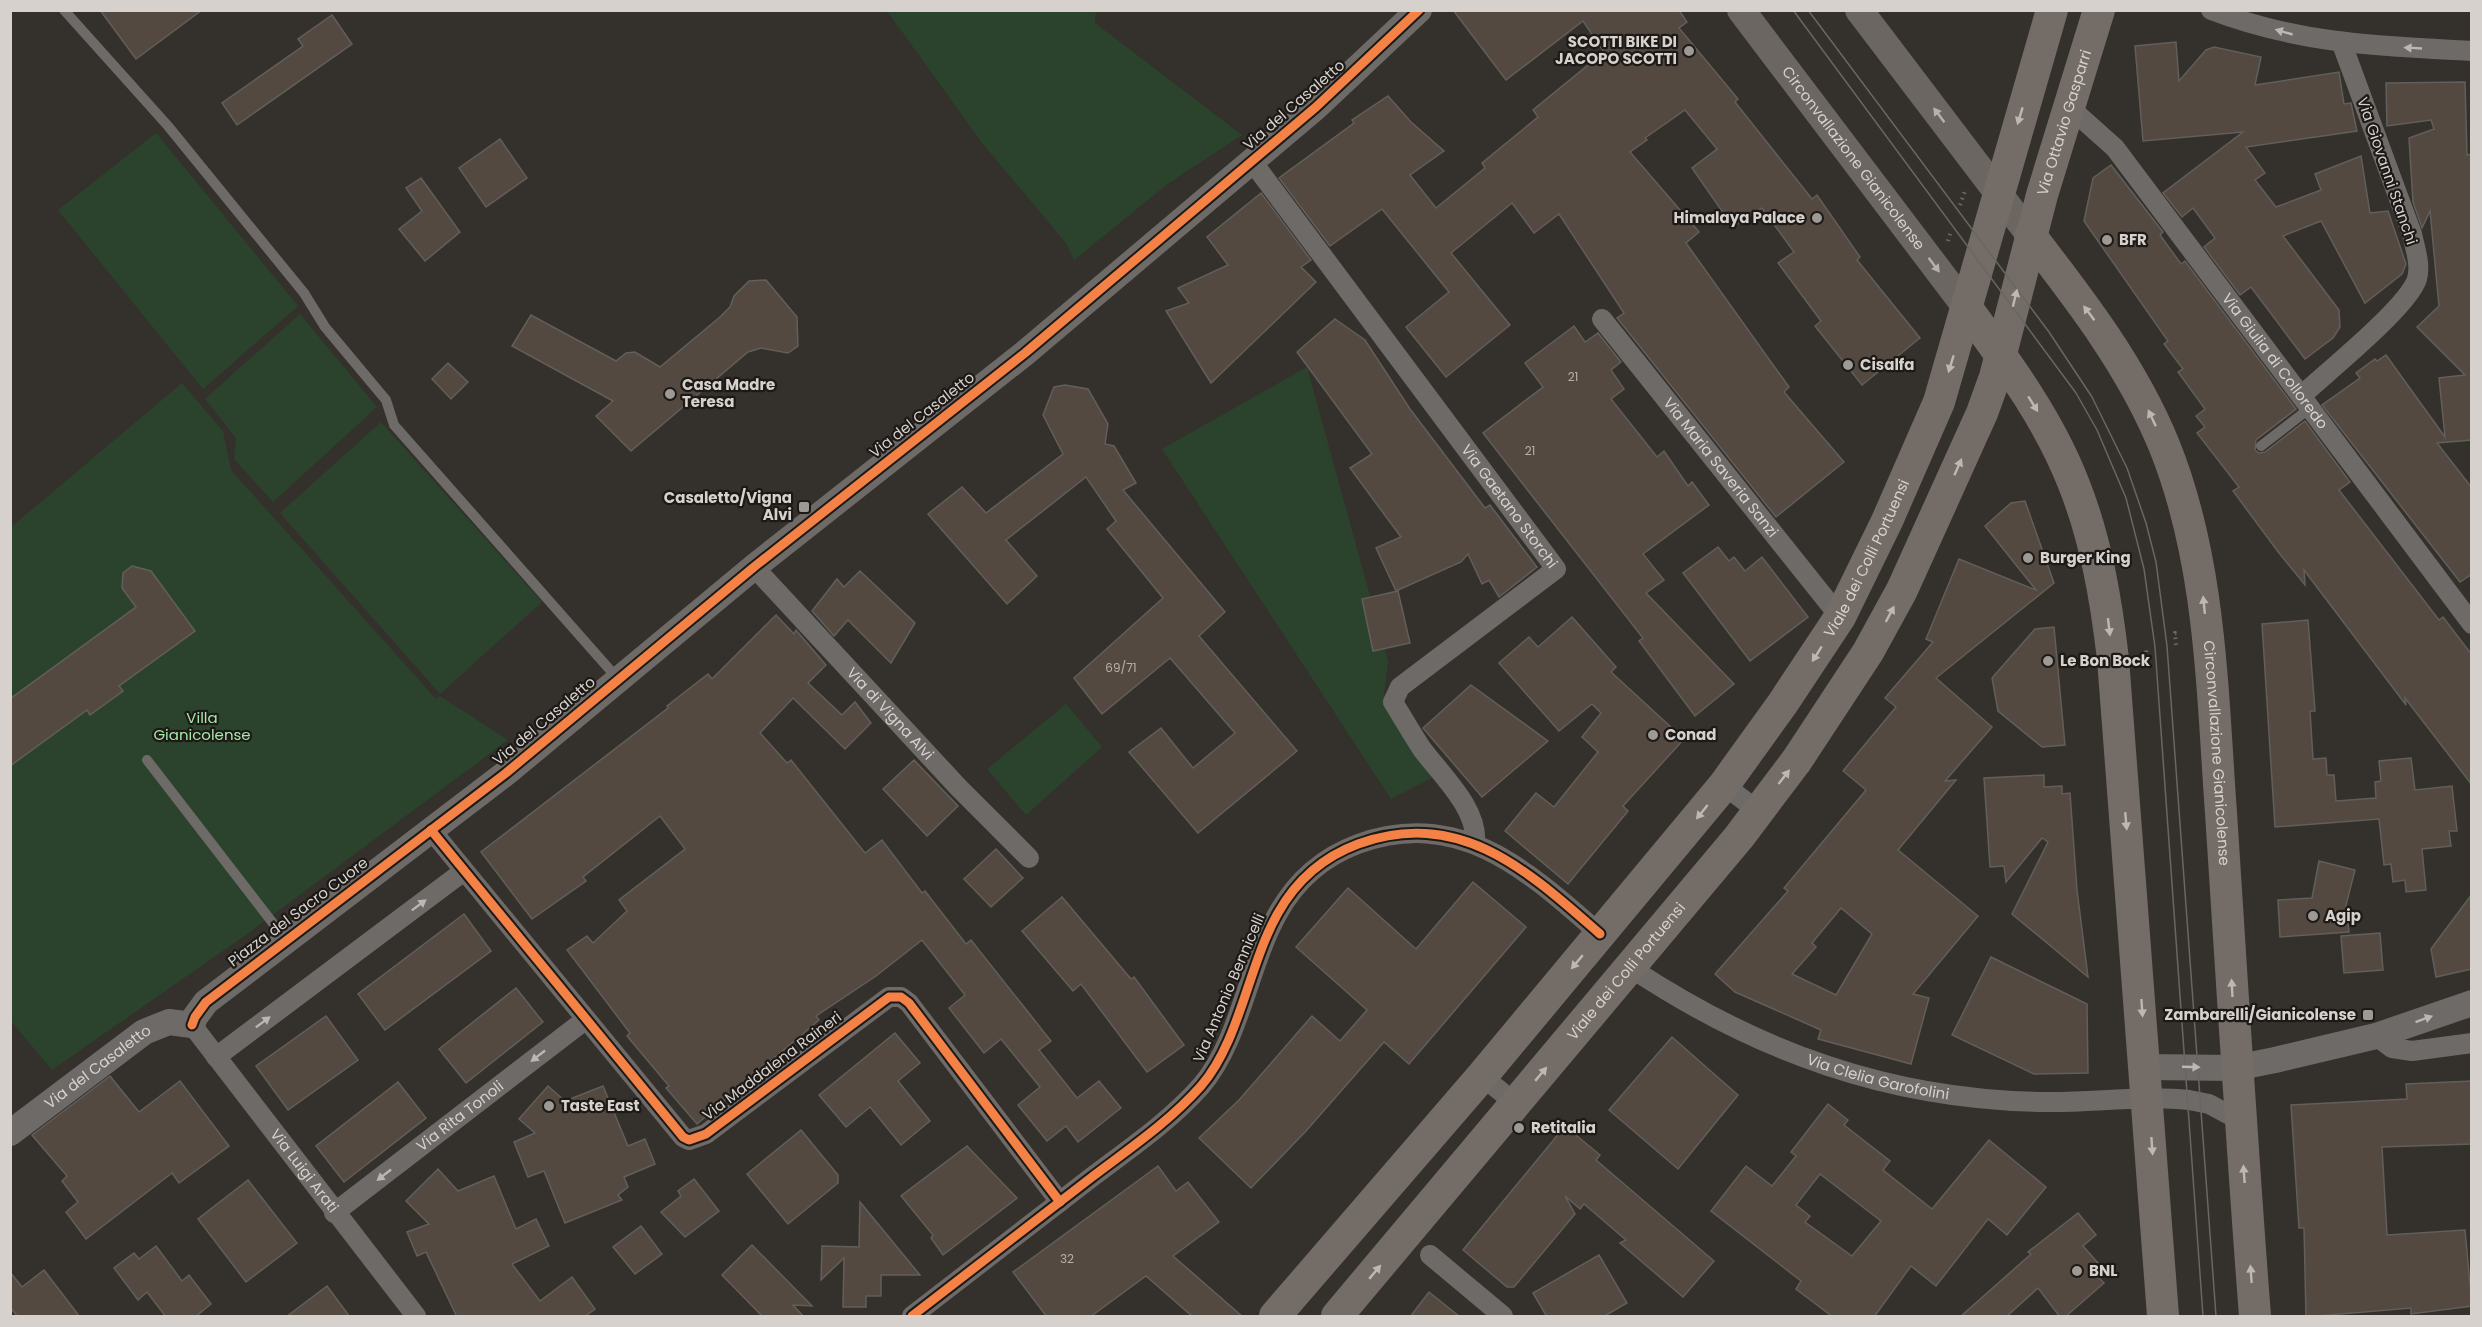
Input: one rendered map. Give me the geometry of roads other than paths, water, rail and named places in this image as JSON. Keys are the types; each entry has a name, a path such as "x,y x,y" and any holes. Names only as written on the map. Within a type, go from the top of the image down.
{"main road":[{"name":"Circonvallazione Gianicolense","path":"1741,10 2001,355 2036,408 2073,481 2088,522 2100,569 2113,659 2149,1098 2163,1317"},
{"name":"Circonvallazione Gianicolense","path":"1859,10 2103,331 2121,361 2163,444 2187,513 2201,581 2212,690 2229,937 2235,1068 2255,1317"},
{"path":"1966,307 2052,10"},
{"name":"Via Ottavio Gasparri","path":"2030,235 2099,10"},
{"path":"2001,355 2030,235"},
{"name":"Viale dei Colli Portuensi","path":"1282,1314 1724,785 1783,703 1840,616 1887,522 1929,428 1947,377 1966,307"},
{"name":"Viale dei Colli Portuensi","path":"1337,1317 1630,968 1797,760 1886,620 1982,412 2001,355"}],"street":[{"name":"Via del Casaletto","path":"431,830 506,773 754,567 1034,345 1316,107 1419,10"},
{"path":"2211,10 2305,38 2342,44 2472,51"},
{"name":"Via Giovanni Stanchi","path":"2305,402 2394,311 2413,289 2418,276 2412,234 2342,44"},
{"name":"Via Giulia di Colloredo","path":"2070,107 2115,148 2305,402 2462,599 2472,624"},
{"name":"Via Gaetano Storchi","path":"1257,168 1556,569 1400,687 1394,697 1393,702 1421,747 1466,810 1475,830 1474,844"},
{"name":"Via Maria Saveria Sanzi","path":"1602,319 1840,616"},
{"name":"Via di Vigna Alvi","path":"754,567 959,788 1029,858"},
{"path":"1724,785 1758,811"},
{"name":"Via Maddalena Raineri","path":"431,830 674,1129 689,1140 706,1134 890,997 901,997 909,1003 1060,1202"},
{"name":"Piazza del Sacro Cuore","path":"192,1025 206,1002 431,830"},
{"name":"Via Antonio Bennicelli","path":"912,1317 1172,1114 1202,1084 1222,1051 1277,914 1312,870 1339,852 1391,834 1423,832 1474,844 1506,860 1600,934"},
{"path":"216,1057 464,871"},
{"name":"Via Clelia Garofolini","path":"1630,968 1701,1011 1758,1040 1826,1067 1863,1078 1943,1093 1998,1099 2044,1102 2149,1098 2200,1101 2240,1120"},
{"path":"2146,1067 2235,1068 2376,1036 2472,1003"},
{"name":"Via Rita Tonoli","path":"334,1212 585,1020"},
{"name":"Via del Casaletto","path":"10,1133 144,1032 169,1022 192,1025"},
{"name":"Via Luigi Arati","path":"192,1025 416,1317"},
{"path":"2376,1036 2392,1048 2412,1051 2472,1042"},
{"path":"1482,1076 1516,1104"},
{"path":"1430,1255 1503,1317"}],"lane":[{"path":"64,10 168,126 304,293 325,327 386,400 394,425 618,679"},
{"path":"2261,446 2305,402"},
{"path":"147,760 286,940"}],"tram line":[{"path":"1793,10 2076,393 2097,430 2126,498 2144,569 2155,647 2203,1316"},
{"path":"1808,10 2049,332 2092,397 2127,468 2146,523 2156,562 2167,646 2216,1316"}],"place":[{"name":"SCOTTI BIKE DI JACOPO SCOTTI","path":"1689,51"},
{"name":"Himalaya Palace","path":"1817,218"},
{"name":"BFR","path":"2107,240"},
{"name":"Cisalfa","path":"1848,365"},
{"name":"Casa Madre Teresa","path":"670,394"},
{"name":"Casaletto/Vigna Alvi","path":"804,507"},
{"name":"Burger King","path":"2028,558"},
{"name":"Le Bon Bock","path":"2048,661"},
{"name":"Conad","path":"1653,735"},
{"name":"Agip","path":"2313,916"},
{"name":"Zambarelli/Gianicolense","path":"2368,1015"},
{"name":"Taste East","path":"549,1106"},
{"name":"Retitalia","path":"1519,1128"},
{"name":"BNL","path":"2077,1271"}],"park label":[{"name":"Villa Gianicolense","path":"202,726"}]}
